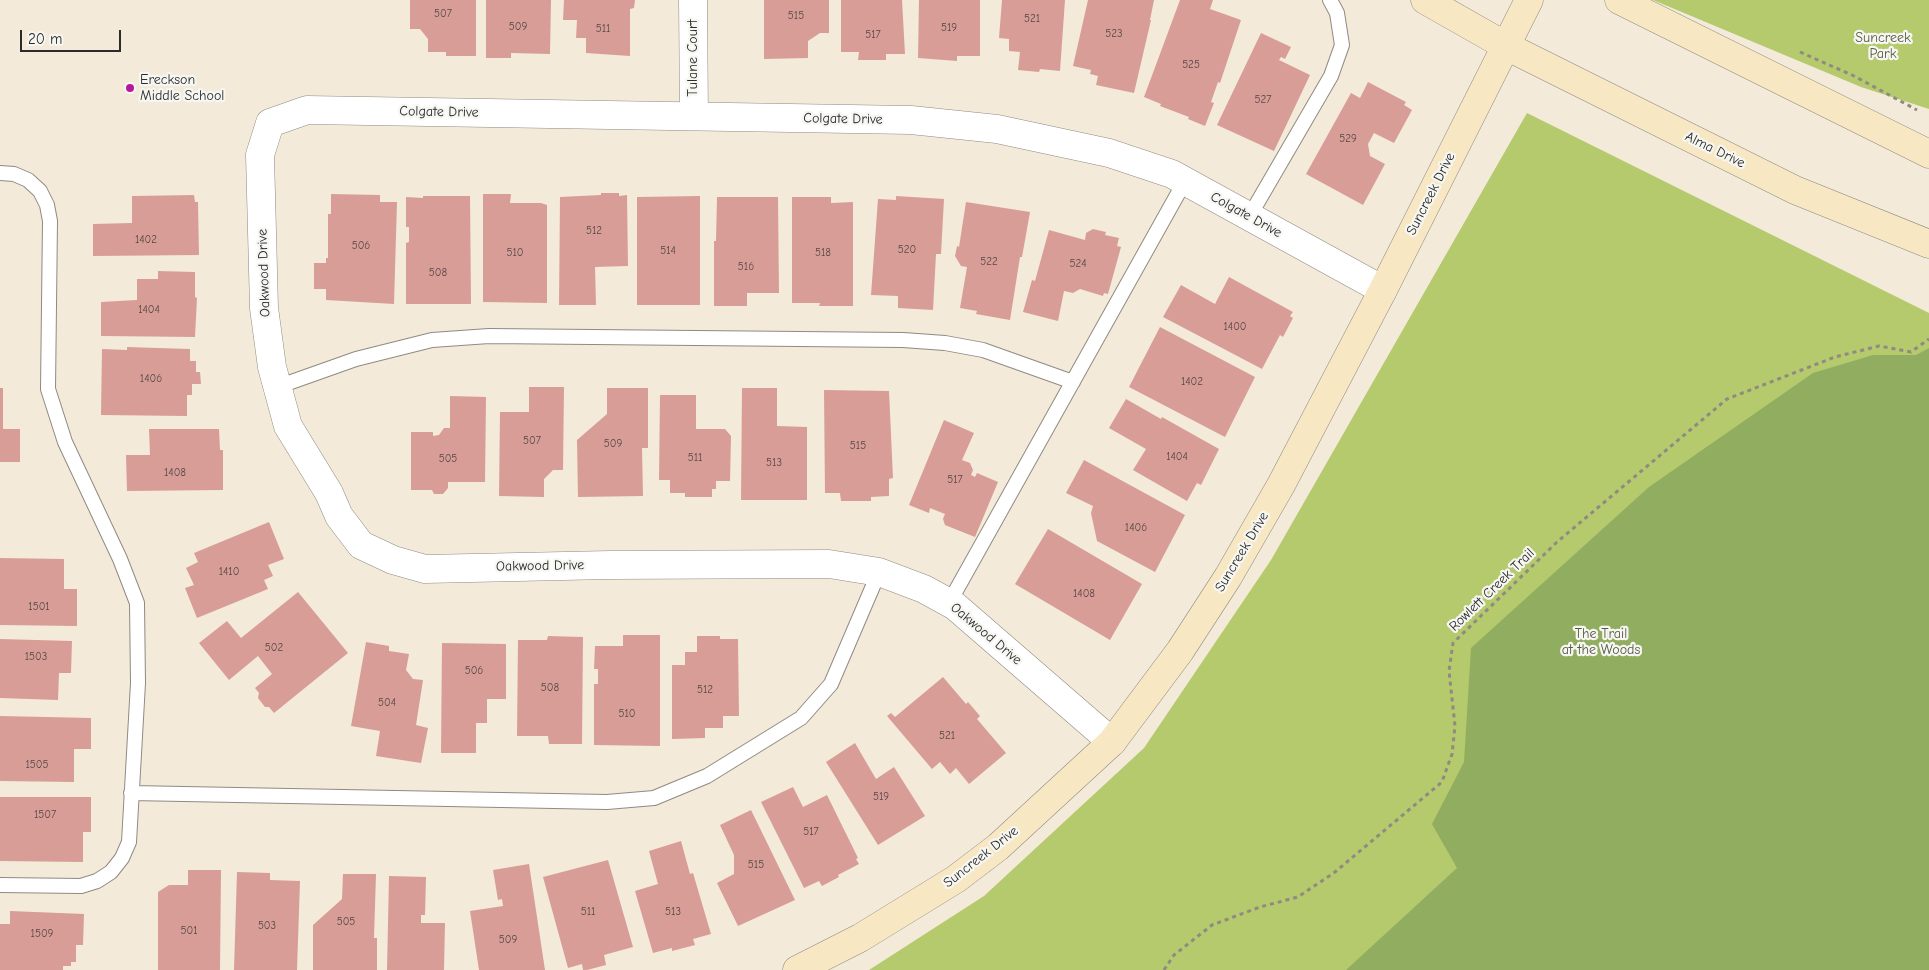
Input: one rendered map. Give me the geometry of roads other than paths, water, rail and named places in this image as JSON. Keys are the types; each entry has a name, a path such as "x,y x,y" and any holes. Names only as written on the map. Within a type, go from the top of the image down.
{"street":[{"name":"Tulane Court","path":"693,0 694,116"},
{"name":"Alma Drive","path":"1425,0 1506,46 1795,190 1923,242"},
{"name":"Suncreek Drive","path":"797,970 860,938 956,879 998,847 1112,742 1180,651 1228,577 1281,485 1383,290 1529,0"},
{"path":"1619,0 1929,154"},
{"name":"Colgate Drive","path":"270,123 307,110 911,120 997,129 1109,152 1172,174 1383,290"},
{"name":"Oakwood Drive","path":"270,123 260,155 264,308 272,367 288,426 329,493 339,516 360,545 393,560 425,569 610,565 829,564 879,572 924,590 950,603 1112,742"}],"lane":[{"path":"1249,217 1331,76 1342,45 1337,13 1330,0"},
{"path":"0,173 14,174 28,180 40,191 47,205 50,221 48,389 65,442 120,559 136,603 138,683 129,842 122,858 111,872 97,881 81,886 0,885"},
{"path":"950,603 1185,181"},
{"path":"277,387 356,359 432,340 489,336 903,340 983,350 1073,382"},
{"path":"131,793 607,802 654,798 706,776 801,718 832,684 879,572"}],"place":[{"name":"Ereckson Middle School","path":"130,88"}],"park label":[{"name":"Suncreek Park","path":"1883,46"},
{"name":"The Trail at the Woods","path":"1601,642"}]}
